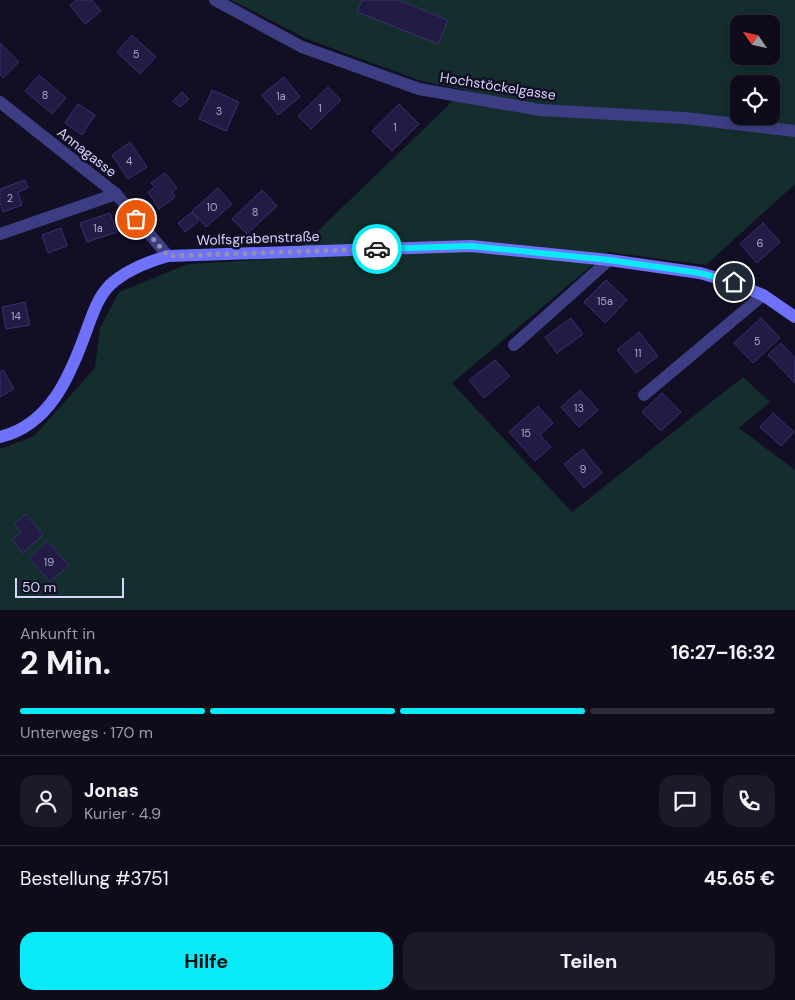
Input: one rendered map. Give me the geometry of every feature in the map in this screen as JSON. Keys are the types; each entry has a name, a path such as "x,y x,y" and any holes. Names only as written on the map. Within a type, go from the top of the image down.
{"main road":[{"name":"Wolfsgrabenstraße","path":"0,437 10,435 34,420 56,398 70,375 96,304 110,285 139,265 168,256 471,246 609,260 700,273 734,282 763,295 795,317"}],"street":[{"name":"Hochstöckelgasse","path":"215,0 302,47 419,89 540,110 685,118 795,131"},
{"name":"Annagasse","path":"0,102 116,194 168,256"},
{"path":"0,234 116,194"},
{"path":"514,345 609,260"},
{"path":"644,395 763,295"}],"green space":[{"path":"231,0 795,0 795,184 706,265 608,252 452,383 572,512 743,377 770,402 739,428 795,470 795,610 0,610 0,449 34,436 95,368 100,328 119,292 188,264 290,258 464,90 421,81 307,39"}],"building":[{"path":"77,0 92,0 101,11 85,24 70,5"},
{"path":"362,0 398,0 448,20 438,44 357,12"},
{"path":"132,35 156,57 140,74 117,52"},
{"path":"0,43 19,62 3,78 0,74"},
{"path":"39,75 66,98 52,114 25,91"},
{"path":"284,77 300,97 278,115 262,95"},
{"path":"328,87 341,100 311,129 298,116"},
{"path":"212,90 239,102 226,131 199,119"},
{"path":"182,92 189,99 180,107 173,101"},
{"path":"78,104 95,115 82,135 65,123"},
{"path":"399,104 419,124 392,151 372,131"},
{"path":"130,142 147,167 128,179 112,155"},
{"path":"165,173 177,188 172,192 175,197 159,209 148,192 155,187 151,183"},
{"path":"25,180 28,188 18,192 22,205 3,212 0,203 0,189"},
{"path":"218,188 232,204 206,227 192,211"},
{"path":"262,190 277,206 247,234 232,219"},
{"path":"192,212 199,221 185,232 178,223"},
{"path":"110,213 117,232 87,242 80,223"},
{"path":"763,223 780,242 757,263 740,244"},
{"path":"61,228 67,246 48,253 42,235"},
{"path":"606,280 627,300 605,323 584,302"},
{"path":"25,302 30,325 6,329 2,307"},
{"path":"571,318 583,334 557,353 545,337"},
{"path":"761,318 780,338 753,363 734,343"},
{"path":"639,332 658,356 636,373 617,350"},
{"path":"781,343 795,358 795,383 768,355"},
{"path":"495,360 510,376 484,398 469,380"},
{"path":"3,370 14,389 0,397 0,372"},
{"path":"580,390 598,410 579,427 561,407"},
{"path":"662,393 681,412 661,431 642,412"},
{"path":"538,406 553,423 540,435 551,447 535,461 509,432"},
{"path":"773,413 794,432 781,446 760,427"},
{"path":"583,449 602,473 584,488 564,464"},
{"path":"26,514 43,535 23,553 12,539 21,532 14,524"},
{"path":"47,541 69,565 50,582 29,558"}],"way so far":[{"path":"136,219 168,256 377,249"}],"route":[{"path":"377,249 471,246 609,260 700,273 734,282"}]}
